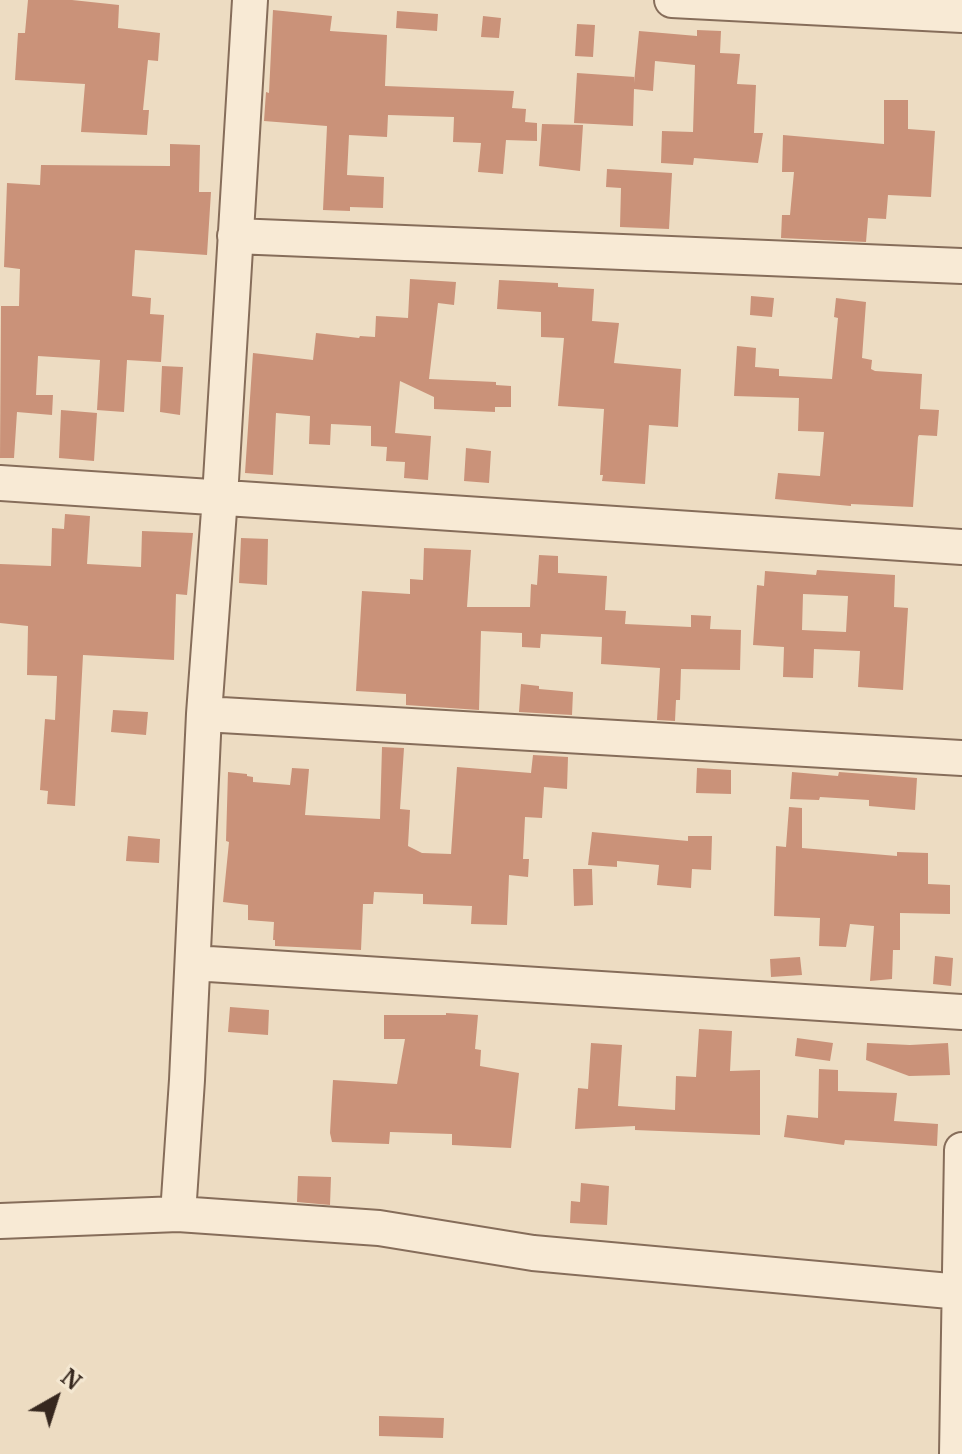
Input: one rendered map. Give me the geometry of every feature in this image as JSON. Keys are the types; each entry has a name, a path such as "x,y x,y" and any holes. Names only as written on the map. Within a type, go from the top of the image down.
{"street":[{"path":"178,1214 204,714 250,0"},
{"path":"672,0 962,15"},
{"path":"235,236 962,266"},
{"path":"0,483 962,547"},
{"path":"204,714 962,758"},
{"path":"193,963 962,1012"},
{"path":"957,1454 962,1150"},
{"path":"0,1221 178,1214 379,1228 533,1253 961,1292"}],"building":[{"path":"28,0 72,0 119,5 118,28 160,33 158,61 148,60 143,110 149,110 147,135 81,132 85,84 15,80 18,33 25,33"},
{"path":"273,10 332,16 330,31 387,35 385,86 514,91 512,108 526,109 525,122 537,123 537,141 506,140 503,174 478,172 481,143 453,142 454,117 388,115 387,137 349,135 347,175 384,177 383,208 323,210 327,126 264,121 266,92 269,93"},
{"path":"397,11 438,14 437,31 396,28"},
{"path":"483,16 501,18 499,38 481,37"},
{"path":"577,24 595,25 593,57 575,56"},
{"path":"697,30 721,31 720,53 740,54 737,84 756,85 754,133 763,133 758,163 694,158 693,165 661,163 662,131 693,132 695,65 655,61 653,91 634,89 633,126 574,123 577,73 635,77 639,31 697,36"},
{"path":"884,100 908,100 908,129 935,131 931,197 888,195 886,219 868,218 866,242 781,238 782,215 790,215 794,172 782,172 783,135 884,144"},
{"path":"542,124 583,125 580,171 539,166"},
{"path":"170,144 200,145 199,192 211,192 207,255 135,250 132,296 151,298 150,314 164,315 161,362 127,360 124,412 97,410 100,360 38,356 36,395 53,395 52,415 17,412 14,458 0,458 1,306 19,306 20,269 4,267 7,183 40,185 41,165 170,166"},
{"path":"607,169 672,173 669,229 620,227 621,188 606,187"},
{"path":"410,279 456,282 454,305 438,303 429,379 496,382 496,385 511,386 511,407 495,407 495,412 434,409 434,397 400,381 395,433 431,436 428,480 404,478 405,462 386,461 387,447 371,446 371,426 331,424 330,445 309,444 310,416 276,413 273,475 245,473 253,353 313,360 316,333 375,337 376,316 408,318"},
{"path":"499,280 558,283 558,287 594,289 592,321 619,323 614,363 681,369 678,427 649,425 645,484 602,481 604,409 558,406 564,338 541,337 541,312 497,309"},
{"path":"751,296 774,298 772,317 750,315"},
{"path":"836,298 866,302 862,358 872,360 871,369 922,374 920,409 939,410 937,436 918,437 913,507 851,506 775,499 778,473 820,476 824,432 798,431 799,398 734,396 737,346 756,348 755,367 779,369 779,376 832,379 838,318 834,317"},
{"path":"162,366 183,367 180,415 160,412"},
{"path":"61,410 97,413 94,461 59,458"},
{"path":"466,448 491,451 489,483 464,481"},
{"path":"65,514 90,516 87,564 141,567 142,531 193,533 187,595 176,594 174,660 83,655 75,806 47,804 48,791 40,790 45,719 55,720 57,676 27,675 28,626 0,623 0,564 51,566 52,528 64,529"},
{"path":"241,538 268,539 267,585 239,583"},
{"path":"424,548 471,550 467,607 530,607 531,584 537,585 539,555 558,556 558,573 607,576 605,610 626,611 625,624 691,627 691,615 711,616 710,629 741,630 740,670 681,669 680,700 676,700 675,721 657,720 660,668 601,664 602,637 541,634 540,648 522,647 522,633 481,631 479,710 406,705 406,694 356,691 362,591 410,594 410,579 423,580"},
{"path":"817,570 895,575 894,607 908,608 903,690 858,687 860,651 814,649 813,678 783,677 784,647 753,645 757,585 764,586 765,571 816,575","holes":["803,594 848,596 846,632 802,630"]},
{"path":"521,684 573,692 572,715 519,712"},
{"path":"113,710 148,712 146,735 111,732"},
{"path":"382,747 404,748 400,809 410,810 408,846 422,853 451,854 457,767 531,773 533,755 568,757 567,789 544,787 542,818 525,817 523,859 529,859 528,877 509,875 507,925 471,924 472,906 423,904 423,894 374,892 373,904 363,904 361,950 275,946 274,922 248,920 248,905 223,902 229,842 226,841 228,772 247,774 253,777 253,782 290,785 292,768 309,769 305,815 380,819"},
{"path":"697,768 731,770 731,794 696,793"},
{"path":"792,772 917,778 915,810 869,806 869,800 790,799"},
{"path":"789,807 802,808 802,848 897,856 897,852 928,853 928,884 950,885 950,914 900,913 900,950 893,950 892,979 870,981 874,926 850,924 846,947 819,946 820,918 774,916 776,846 786,847"},
{"path":"592,832 688,841 688,836 712,836 711,870 692,869 691,888 657,885 659,865 617,861 617,867 588,865"},
{"path":"128,836 160,839 159,863 126,861"},
{"path":"573,869 592,869 593,905 574,906"},
{"path":"935,956 953,958 951,986 933,984"},
{"path":"800,957 802,975 771,977 770,959"},
{"path":"230,1007 269,1010 268,1035 228,1032"},
{"path":"384,1015 478,1015 475,1049 481,1050 480,1066 519,1073 511,1148 452,1145 452,1134 390,1132 389,1144 332,1142 333,1080 397,1084 405,1039 384,1039"},
{"path":"699,1029 732,1031 730,1071 760,1070 760,1135 635,1130 635,1126 575,1129 578,1088 588,1089 591,1043 622,1045 618,1106 675,1110 676,1076 696,1077"},
{"path":"797,1038 833,1043 830,1061 795,1056"},
{"path":"867,1043 948,1043 950,1075 909,1076 866,1060"},
{"path":"819,1069 838,1070 838,1091 897,1093 894,1121 938,1124 937,1146 845,1140 844,1145 784,1137 787,1115 818,1118"},
{"path":"298,1176 331,1177 330,1205 297,1202"},
{"path":"581,1183 609,1186 607,1225 570,1223 571,1201 580,1202"},
{"path":"379,1416 444,1418 443,1438 379,1436"}]}
